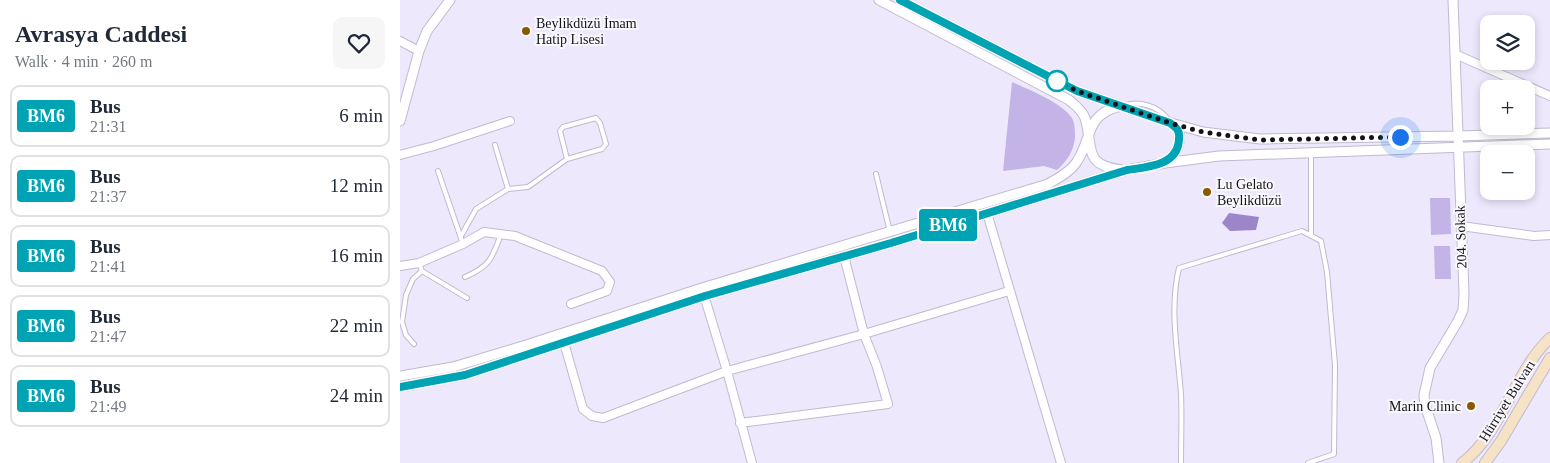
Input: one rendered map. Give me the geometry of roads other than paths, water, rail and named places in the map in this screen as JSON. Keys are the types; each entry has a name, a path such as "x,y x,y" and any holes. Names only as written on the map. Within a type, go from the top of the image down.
{"main road":[{"name":"Hürriyet Bulvarı","path":"1462,463 1488,433 1530,362 1550,338"},
{"name":"Hürriyet Bulvarı","path":"1484,463 1501,440 1550,358"}],"street":[{"path":"400,121 419,51 428,31 450,0"},
{"path":"880,0 1070,100 1078,107 1084,117 1091,153 1095,160 1101,166 1127,170"},
{"path":"900,0 1077,91 1170,123 1203,132 1260,140 1550,132"},
{"name":"204. Sokak","path":"1439,463 1436,438 1425,405 1424,395 1430,368 1463,310 1464,294 1453,0"},
{"path":"400,41 419,51"},
{"path":"1455,54 1550,96"},
{"path":"400,376 453,367 703,292 1048,184 1066,174 1077,163 1088,135 1102,113 1110,108 1121,106"},
{"path":"400,155 510,121"},
{"path":"1165,163 1176,152 1179,145 1180,136 1178,128 1170,123"},
{"path":"400,387 457,377 566,343 703,292 844,256 1127,170 1219,156 1550,144"},
{"path":"987,213 1061,463"},
{"path":"1461,226 1534,236 1550,235"},
{"path":"400,266 421,267 462,240 484,232 515,236 602,271 610,282 607,291 571,304"},
{"path":"740,423 888,404 864,334 844,256"},
{"path":"561,334 566,343 583,409 592,416 603,418 727,371 864,334 1009,291"},
{"path":"703,292 752,463"},
{"path":"493,355 496,365"}],"lane":[{"path":"462,240 476,209 508,189 528,187 567,159 602,150 606,144 600,123 596,118 563,127 560,131 567,159"},
{"path":"495,145 508,189"},
{"path":"1311,154 1311,236"},
{"path":"438,171 462,240"},
{"path":"876,174 890,232"},
{"path":"1181,463 1181,397 1174,286 1179,268 1302,231 1321,241 1327,272 1336,365 1334,454 1308,463"},
{"path":"465,277 478,271 492,259 501,234"},
{"path":"414,344 406,335 402,322 406,295 421,267 468,298"}],"place":[{"name":"Beylikdüzü İmam Hatip Lisesi","path":"526,31"},
{"name":"Lu Gelato Beylikdüzü","path":"1207,192"},
{"name":"Marin Clinic","path":"1471,406"}]}
